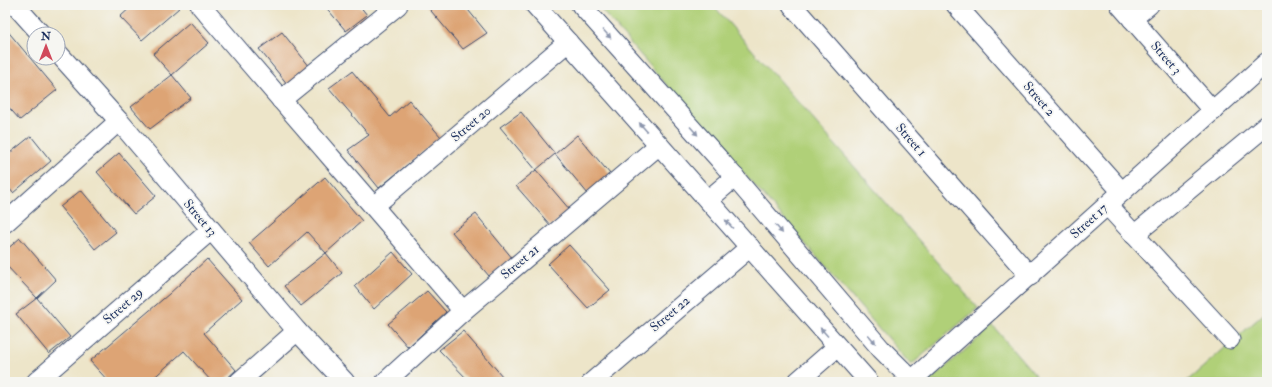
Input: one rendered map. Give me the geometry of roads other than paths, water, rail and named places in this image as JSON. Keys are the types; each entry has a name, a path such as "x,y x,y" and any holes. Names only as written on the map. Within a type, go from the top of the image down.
{"street":[{"path":"15,5 34,26"},
{"path":"200,5 374,206 462,311"},
{"path":"281,100 398,5"},
{"path":"535,5 869,382"},
{"path":"581,5 735,178 881,349 913,381"},
{"name":"Street 1","path":"792,5 1030,276"},
{"name":"Street 2","path":"956,5 1122,192"},
{"path":"1126,12 1149,5"},
{"name":"Street 3","path":"1126,12 1213,111"},
{"name":"Street 20","path":"374,206 568,42"},
{"name":"Street 13","path":"66,62 119,121 297,331 345,382"},
{"name":"Street 17","path":"913,381 1267,62"},
{"path":"7,216 119,121"},
{"path":"1134,235 1267,125"},
{"name":"Street 21","path":"385,382 462,311 659,145"},
{"path":"708,200 735,178"},
{"path":"1107,205 1230,339"},
{"name":"Street 29","path":"36,382 211,230"},
{"name":"Street 22","path":"592,382 750,247"},
{"path":"239,382 297,331"},
{"path":"797,382 838,346"}]}
